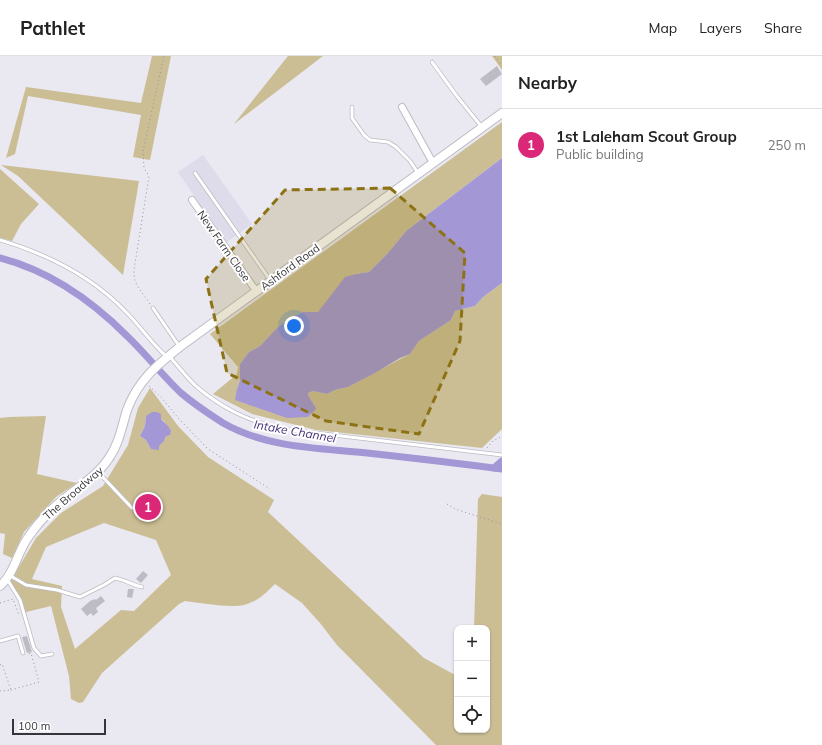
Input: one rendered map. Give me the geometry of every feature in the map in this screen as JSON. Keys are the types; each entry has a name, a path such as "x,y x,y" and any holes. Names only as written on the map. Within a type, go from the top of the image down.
{"main road":[{"name":"Ashford Road","path":"145,377 180,347 502,113"},
{"name":"The Broadway","path":"0,586 8,577 21,550 36,526 59,503 98,472 110,457 116,446 128,408 145,377"}],"street":[{"path":"402,106 406,119 433,162"},
{"name":"New Farm Close","path":"192,200 257,292"}],"lane":[{"path":"432,62 482,127"},
{"path":"352,107 352,118 364,135 370,140 388,142 396,146 410,161 418,173"},
{"path":"195,173 271,282"},
{"path":"0,240 23,247 50,259 93,284 126,311 166,358 196,386 215,401 239,416 282,429 502,454"},
{"path":"153,308 180,347"},
{"path":"98,472 132,508"},
{"path":"8,577 26,585 57,590 80,597 104,586 115,578 122,579 131,584 142,587"},
{"path":"8,577 20,600 34,648 41,656 52,654"},
{"path":"0,640 18,636 23,653"}],"path":[{"path":"153,308 133,278 149,176 144,168 143,151 164,56"},
{"path":"495,56 502,66"},
{"path":"145,377 179,419 208,449 270,489"},
{"path":"483,452 493,441 502,436"},
{"path":"447,504 455,509 502,524"},
{"path":"0,603 13,599 20,618"},
{"path":"0,691 11,690 39,682 31,653 24,655 23,653"},
{"path":"0,665 2,664 11,690"}],"highlighted area":[{"path":"390,188 465,253 460,341 419,434 326,421 227,373 206,279 285,190"}],"shaded area":[{"path":"152,56 171,56 150,160 133,157 141,115 28,96 15,154 6,158 26,87 141,103"},
{"path":"288,56 323,56 234,124"},
{"path":"492,56 502,56 502,70"},
{"path":"502,122 502,158 406,231 388,253 369,272 356,274 318,312 303,312 276,329 260,346 249,352 240,364 240,380 237,389 315,405 310,399 308,393 313,391 327,394 335,390 348,387 410,354 419,341 451,320 455,311 475,306 483,297 502,283 502,429 482,448 316,430 252,414 213,394 237,374 238,367 210,334"},
{"path":"203,155 252,224 226,243 178,172"},
{"path":"502,158 502,283 483,297 475,306 455,311 451,320 419,341 410,354 348,387 335,390 327,394 313,391 308,393 316,409 308,417 287,418 235,400 240,380 240,364 249,352 260,346 276,329 288,320 303,312 318,312 345,277 369,272 388,253 406,231"},
{"path":"1,165 139,181 123,275 18,176"},
{"path":"0,169 39,204 21,224 12,241 0,238"},
{"path":"150,388 178,426 208,457 274,500 268,512 424,658 454,674 454,733 490,733 490,625 474,625 478,499 482,494 502,497 502,745 436,745 337,645 302,603 275,584 265,594 249,604 223,606 185,601 179,604 102,673 83,702 79,703 71,699 69,676 51,606 22,613 18,596 10,582 36,538 61,513 103,486 128,445 138,408","holes":["146,416 161,419 165,422 166,436 163,442 151,449 146,440 140,436 145,426","104,523 156,540 171,575 134,611 121,610 75,649 61,607 62,586 32,579 46,547"]},
{"path":"152,412 161,414 161,419 171,431 170,435 166,436 164,441 159,446 159,450 151,449 146,440 140,436 145,426 146,416"},
{"path":"46,416 37,474 77,483 56,497 24,532 12,558 3,554 5,534 0,533 0,418"}],"building":[{"path":"497,66 502,74 486,86 480,79"},
{"path":"142,498 160,509 155,517 137,506"},
{"path":"143,571 148,575 141,583 136,579"},
{"path":"128,589 134,589 132,598 127,597"},
{"path":"101,596 105,601 96,608 98,612 93,616 91,613 87,616 81,609 90,601 96,600"},
{"path":"27,636 32,652 27,653 22,637"}],"waterway":[{"name":"Intake Channel","path":"0,258 36,271 69,288 99,310 127,336 181,393 218,420 240,431 257,438 293,446 502,469"},
{"path":"494,468 502,461"}],"place":[{"name":"1st Laleham Scout Group","path":"148,507"}]}
